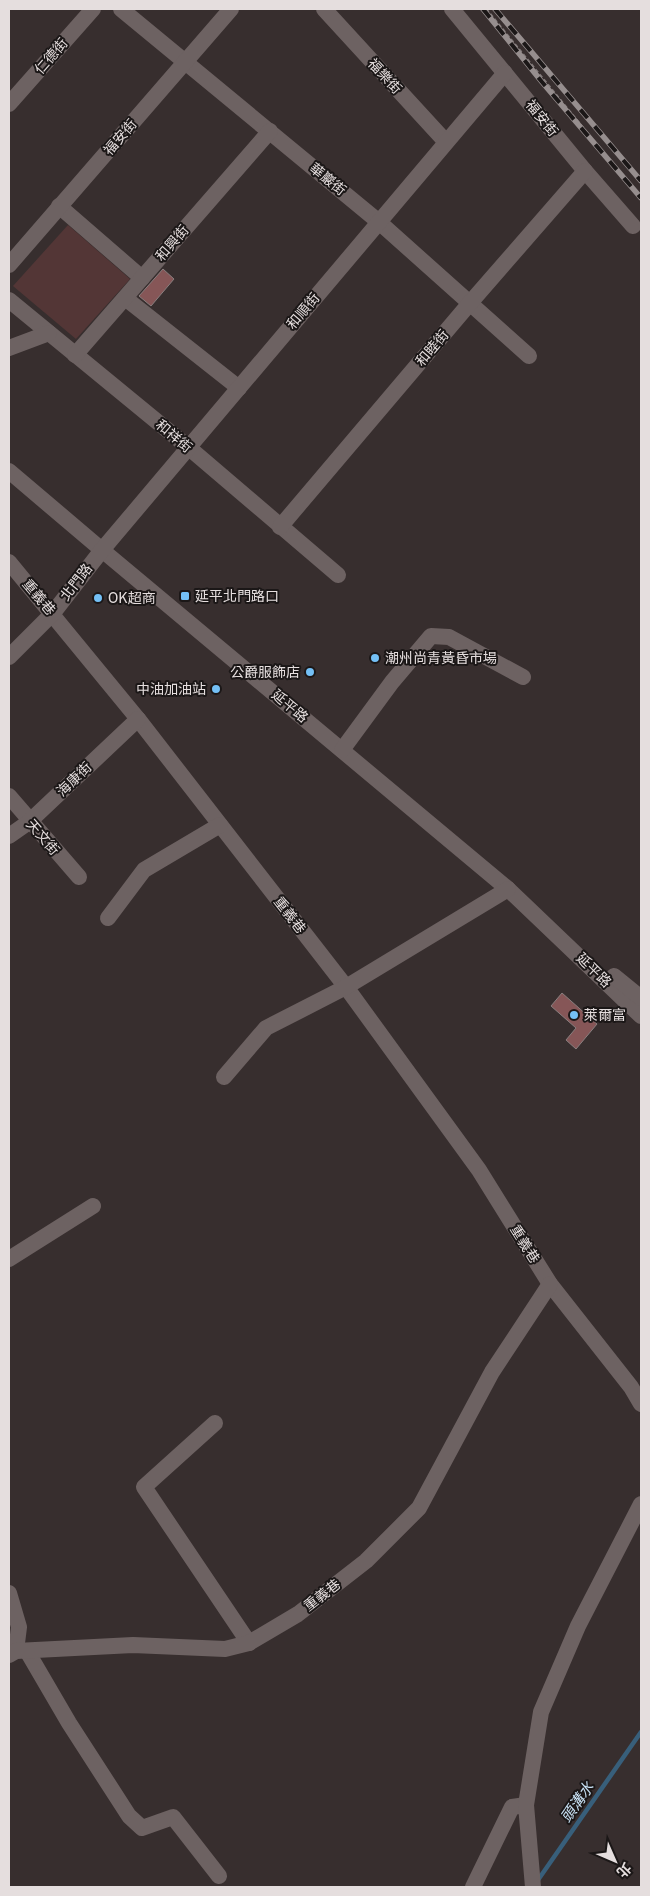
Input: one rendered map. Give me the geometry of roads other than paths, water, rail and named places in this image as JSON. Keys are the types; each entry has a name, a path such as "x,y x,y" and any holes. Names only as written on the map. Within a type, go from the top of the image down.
{"street":[{"name":"仁德街","path":"9,104 93,9"},
{"name":"華巖街","path":"121,9 379,222 529,356"},
{"name":"福安街","path":"9,265 231,9"},
{"name":"福樂街","path":"324,9 446,142"},
{"name":"福安街","path":"452,9 585,171 633,226"},
{"name":"和順街","path":"102,550 505,73"},
{"name":"和興街","path":"75,355 270,131"},
{"name":"和睦街","path":"280,527 585,171"},
{"path":"60,206 142,278"},
{"path":"125,298 239,388"},
{"name":"和祥街","path":"9,300 188,447 338,575"},
{"path":"9,348 49,333"},
{"name":"延平路","path":"9,470 508,889 641,1016"},
{"name":"北門路","path":"9,657 52,613 102,550"},
{"name":"重義巷","path":"9,562 138,719 346,987 479,1170 550,1284 631,1387 641,1404"},
{"path":"342,750 392,682 431,636 449,637 523,677"},
{"name":"海康街","path":"9,836 30,822 138,719"},
{"name":"天文街","path":"9,796 79,878"},
{"path":"108,918 144,870 220,825"},
{"path":"224,1077 266,1028 346,987 508,889"},
{"name":"延平路","path":"524,904 641,998"},
{"path":"9,1259 93,1206"},
{"name":"重義巷","path":"17,1652 133,1645 226,1649 249,1644 298,1614 366,1561 419,1508 492,1372 550,1284"},
{"path":"215,1424 144,1487 249,1644"},
{"path":"533,1887 526,1805 540,1712 578,1626 641,1504"},
{"path":"9,1593 19,1627 17,1652 69,1723 129,1816 142,1828 173,1817 219,1876"},
{"path":"473,1887 512,1807 526,1805"}],"waterway":[{"name":"頭溝水","path":"538,1880 641,1732"}],"railway":[{"path":"483,9 542,82 641,198"},
{"path":"495,9 641,181"}],"place":[{"name":"延平北門路口","path":"185,596"},
{"name":"OK超商","path":"98,598"},
{"name":"潮州尚青黃昏市場","path":"375,658"},
{"name":"公爵服飾店","path":"310,672"},
{"name":"中油加油站","path":"216,689"},
{"name":"萊爾富","path":"574,1015"}]}
